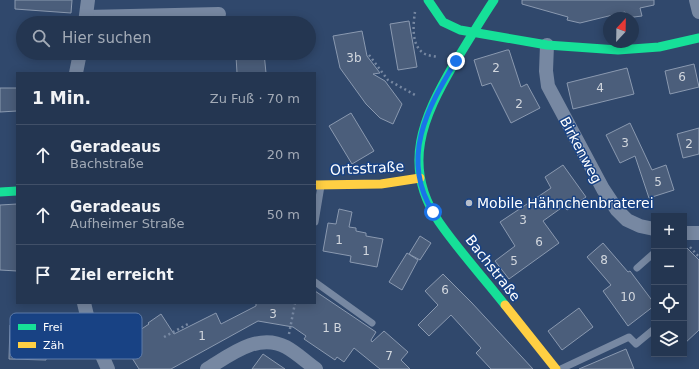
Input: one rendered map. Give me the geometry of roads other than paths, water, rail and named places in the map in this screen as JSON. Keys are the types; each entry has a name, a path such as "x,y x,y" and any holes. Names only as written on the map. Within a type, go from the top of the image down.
{"street":[{"path":"86,16 88,0"},
{"path":"428,0 443,22 460,30 547,45 618,50 659,47 699,38"},
{"name":"Bachstraße","path":"494,0 473,32 431,104 421,132 418,151 420,178 431,209 439,222 556,369"},
{"path":"696,0 699,12"},
{"path":"175,16 219,14"},
{"name":"Birkenweg","path":"547,45 546,71 548,86 603,189 617,210 627,220 651,230"},
{"path":"76,72 79,60"},
{"name":"Ortsstraße","path":"318,185 381,184 420,178"},
{"path":"0,192 16,191"},
{"path":"687,233 699,233"},
{"path":"207,369 234,352 257,342 273,342 286,347 316,369"},
{"path":"103,359 108,369"}],"lane":[{"path":"316,210 318,185"},
{"path":"636,268 651,256"},
{"path":"316,283 372,323"},
{"path":"561,369 629,337 636,344 651,332"}],"place":[{"name":"Mobile Hähnchenbraterei","path":"469,203"}]}
